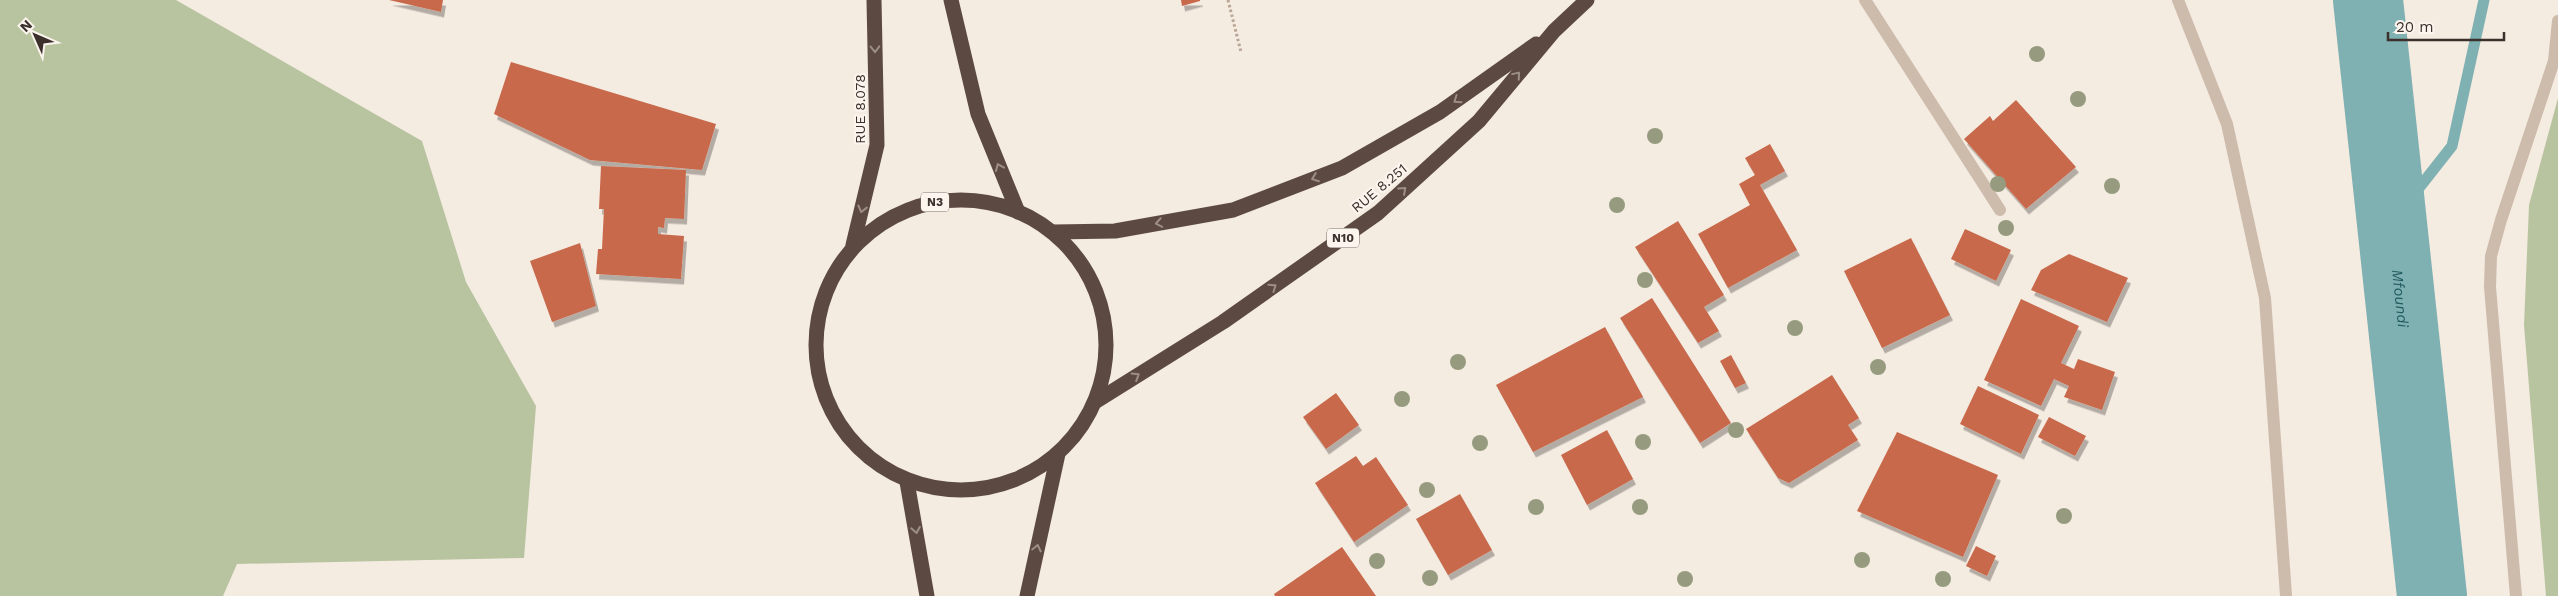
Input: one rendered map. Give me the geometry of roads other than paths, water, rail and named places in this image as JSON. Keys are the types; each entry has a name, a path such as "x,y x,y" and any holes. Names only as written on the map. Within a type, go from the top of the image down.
{"highway":[{"name":"RUE 8.078","path":"853,245 877,146 874,0"},
{"path":"951,0 978,114 1018,212"},
{"name":"RUE 8.251","path":"1095,402 1223,322 1378,214 1479,121 1554,31 1587,0"},
{"name":"RUE 8.251","path":"1054,232 1115,231 1233,210 1342,168 1440,112 1554,31"},
{"name":"N3","path":"969,199 1018,212 1054,232 1084,267 1103,310 1107,356 1095,402 1080,430 1058,454 1025,476 987,489 946,490 907,482 865,456 834,418 817,373 816,324 832,277 853,245 894,216 931,203 969,199"},
{"path":"1027,596 1058,454"},
{"path":"907,482 927,596"}],"street":[{"path":"1865,0 2000,210"},
{"path":"2178,0 2227,124 2265,298 2286,596"},
{"path":"2516,596 2490,287 2491,256 2501,220 2554,61 2558,21"}],"waterway":[{"name":"Mfoundi","path":"2368,0 2432,596"},
{"path":"2393,221 2452,146 2484,0"}]}
